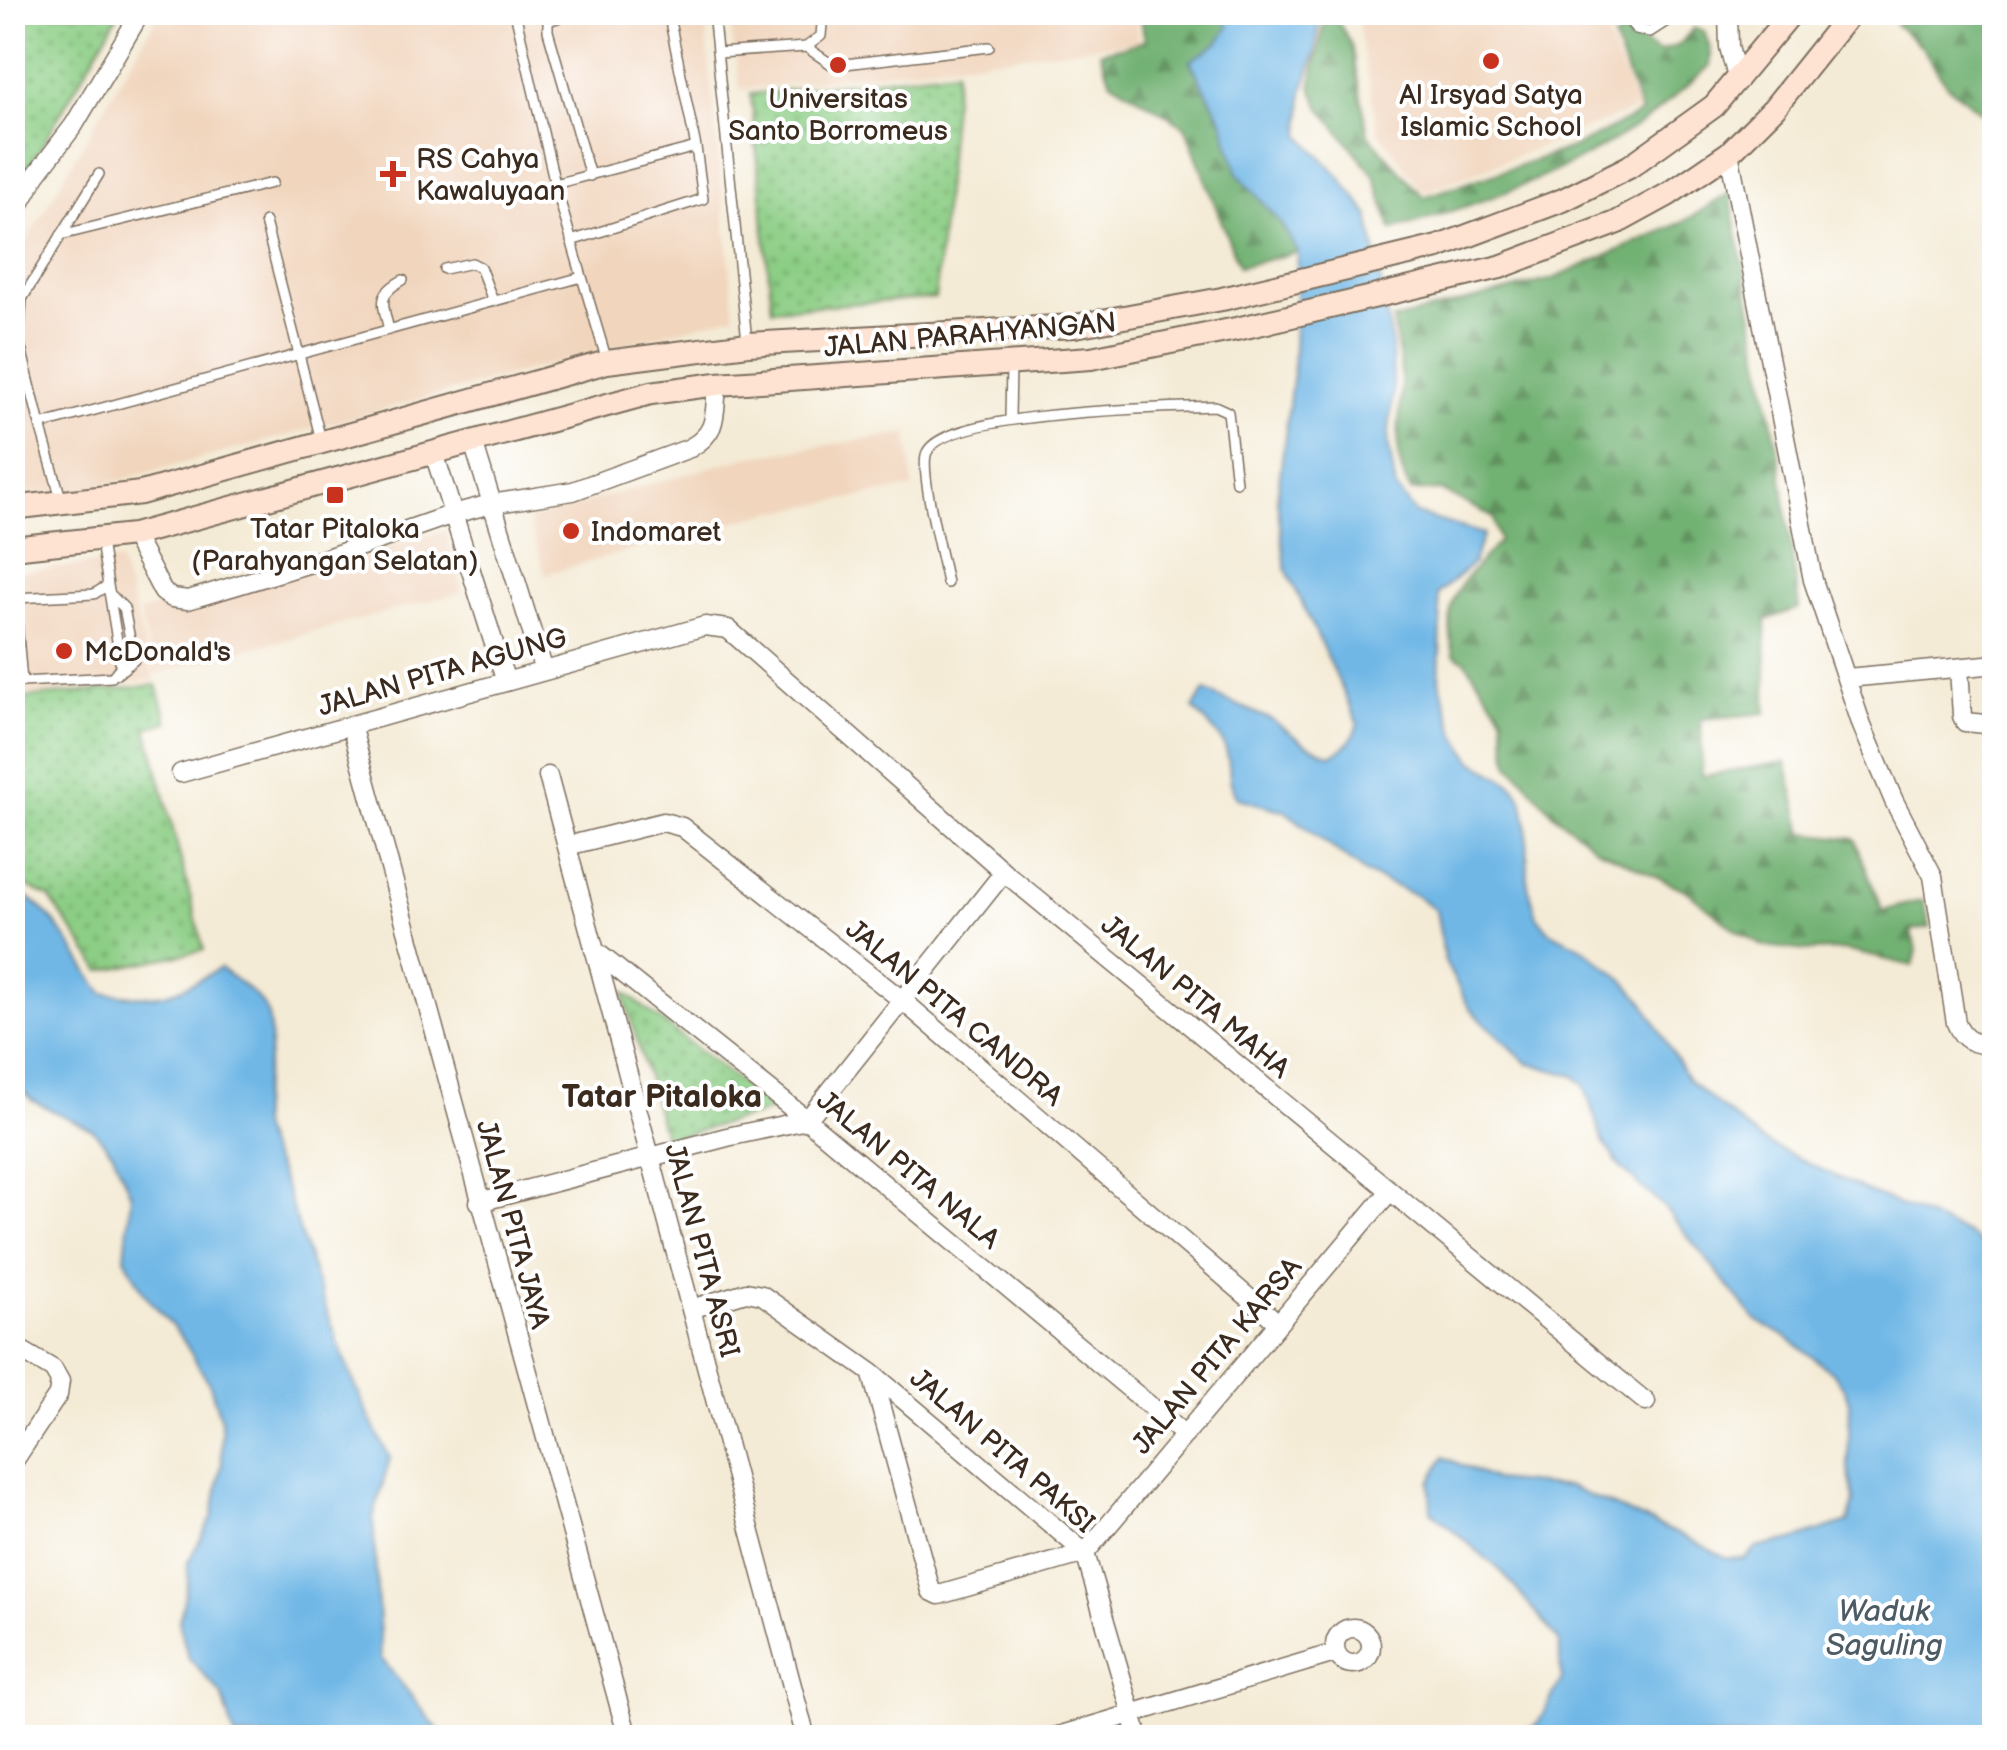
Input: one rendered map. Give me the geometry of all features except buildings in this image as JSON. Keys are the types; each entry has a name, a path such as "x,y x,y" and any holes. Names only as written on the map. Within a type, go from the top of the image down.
{"main road":[{"name":"JALAN PARAHYANGAN","path":"12,508 141,493 608,362 748,344 1075,326 1222,299 1438,246 1564,200 1629,167 1714,106 1792,12"},
{"name":"JALAN PARAHYANGAN","path":"12,548 134,535 650,393 718,384 1091,358 1241,328 1500,267 1616,223 1669,194 1737,146 1852,12"},
{"path":"1714,106 1737,146"},
{"path":"826,341 826,377"}],"street":[{"path":"12,218 36,174 74,125 142,12"},
{"path":"1728,12 1729,48 1738,81"},
{"path":"1737,146 1813,580 1862,726 1933,876 1956,1023 1962,1037 1972,1043 1994,1045"},
{"path":"134,535 163,592 188,600 454,514 573,491 690,448 712,428 718,384"},
{"path":"473,442 544,671"},
{"path":"434,452 506,682"},
{"name":"JALAN PITA AGUNG","path":"181,773 705,626 718,626"},
{"name":"JALAN PITA MAHA","path":"718,626 728,629 1004,872 1646,1402"},
{"path":"1847,678 1986,665"},
{"path":"1959,668 1965,722 1994,725"},
{"name":"JALAN PITA JAYA","path":"350,725 628,1738"},
{"name":"JALAN PITA ASRI","path":"548,776 806,1738"},
{"name":"JALAN PITA CANDRA","path":"566,846 673,822 902,1000 1278,1322"},
{"path":"479,1202 807,1120 1004,872"},
{"name":"JALAN PITA NALA","path":"594,950 807,1120 1185,1435"},
{"name":"JALAN PITA KARSA","path":"1085,1554 1390,1191"},
{"name":"JALAN PITA PAKSI","path":"690,1308 754,1292 872,1373 1085,1554"},
{"path":"12,1345 53,1369 60,1381 58,1395 12,1464"},
{"name":"JALAN PITA PAKSI","path":"872,1373 931,1591 939,1594 1085,1554"},
{"path":"1085,1554 1139,1738"},
{"path":"1052,1738 1335,1653"}],"lane":[{"path":"515,12 571,242 608,362"},
{"path":"576,12 548,21 548,31 590,176"},
{"path":"571,242 703,199 668,12"},
{"path":"713,12 748,344"},
{"path":"718,53 806,47 822,36 823,12"},
{"path":"1621,12 1636,29 1650,32 1681,12"},
{"path":"806,47 830,64 988,48"},
{"path":"556,184 696,147"},
{"path":"62,504 18,340 18,319 22,299 100,174"},
{"path":"62,236 272,183"},
{"path":"265,222 320,440"},
{"path":"444,269 472,263 480,267 493,301"},
{"path":"40,426 582,277"},
{"path":"389,330 384,296 387,288 403,280"},
{"path":"1010,418 1011,365"},
{"path":"948,584 928,478 926,454 934,443 1010,418 1215,406 1228,412 1236,482"},
{"path":"100,539 109,589 120,659 118,672 112,677 22,682 14,597 94,594 109,589"}],"shaded area":[{"name":"RS Cahya Kawaluyaan","path":"159,13 704,13 735,315 76,492 13,494 13,265"},
{"name":"Universitas Santo Borromeus","path":"729,13 1135,13 1139,41 740,90"},
{"name":"Al Irsyad Satya Islamic School","path":"1356,13 1598,13 1637,109 1424,192 1378,132"},
{"path":"908,433 913,488 766,513 545,574 528,519 746,457"},
{"path":"446,530 463,592 155,674 139,612"},
{"path":"120,561 155,680 13,696 13,572"}],"green space":[{"path":"1902,12 1994,13 1994,111 1982,113 1947,85 1922,47 1895,24"},
{"path":"12,13 119,13 22,180 13,176"},
{"path":"1140,13 1217,13 1230,27 1218,43 1190,62 1222,120 1238,173 1280,222 1298,252 1239,267 1185,126 1111,81 1100,52 1145,41"},
{"path":"1321,13 1333,13 1351,44 1368,135 1424,197 1575,147 1641,113 1614,39 1625,33 1659,52 1679,45 1694,28 1704,31 1711,52 1710,66 1651,116 1559,170 1494,197 1392,230 1374,175 1321,108 1311,87 1325,18"},
{"path":"956,70 935,298 772,309 751,94"},
{"path":"1730,193 1780,462 1799,608 1766,620 1766,713 1701,719 1702,776 1786,762 1803,833 1855,839 1882,911 1923,900 1930,927 1911,930 1917,950 1913,966 1845,950 1763,946 1737,931 1687,891 1596,848 1555,815 1509,763 1502,715 1465,661 1454,655 1450,617 1453,603 1465,580 1499,541 1493,517 1440,490 1411,492 1401,466 1401,375 1393,320 1553,279 1683,222"},
{"path":"157,685 168,722 147,728 204,950 101,971 49,897 13,880 13,699"},
{"path":"623,991 775,1110 665,1140"}],"water":[{"name":"Waduk Saguling","path":"1217,13 1316,13 1320,18 1314,58 1303,91 1301,135 1369,215 1392,345 1393,394 1388,441 1396,489 1416,514 1484,534 1472,564 1438,594 1439,680 1456,735 1472,760 1512,784 1522,798 1527,824 1528,886 1537,916 1549,931 1581,947 1625,981 1644,1003 1688,1080 1762,1141 1968,1234 1994,1253 1994,1737 1519,1737 1538,1723 1562,1679 1559,1641 1502,1572 1431,1511 1430,1482 1444,1457 1494,1480 1569,1487 1726,1558 1745,1559 1756,1548 1848,1522 1854,1501 1848,1467 1850,1405 1833,1373 1788,1338 1756,1320 1663,1206 1621,1168 1603,1142 1584,1085 1574,1076 1527,1063 1470,1009 1445,962 1436,910 1417,896 1365,873 1285,811 1237,798 1224,745 1193,708 1205,691 1272,720 1330,755 1348,743 1358,723 1286,569 1277,499 1293,373 1298,252 1280,222 1238,174 1222,120 1190,61 1218,43 1229,27"},
{"path":"13,889 28,897 53,921 103,993 164,994 220,968 265,1009 270,1043 260,1110 261,1131 285,1187 344,1359 390,1458 373,1519 381,1658 444,1737 235,1737 222,1695 188,1657 179,1621 188,1582 188,1562 212,1518 222,1463 221,1420 210,1385 182,1338 144,1293 125,1258 131,1195 113,1153 93,1130 33,1101 13,1081"}],"place":[{"name":"Al Irsyad Satya Islamic School","path":"1491,61"},
{"name":"Universitas Santo Borromeus","path":"838,65"},
{"name":"RS Cahya Kawaluyaan","path":"393,174"},
{"name":"Tatar Pitaloka (Parahyangan Selatan)","path":"335,495"},
{"name":"Indomaret","path":"571,531"},
{"name":"McDonald's","path":"64,651"}],"district":[{"name":"Tatar Pitaloka","path":"662,1096"}]}
